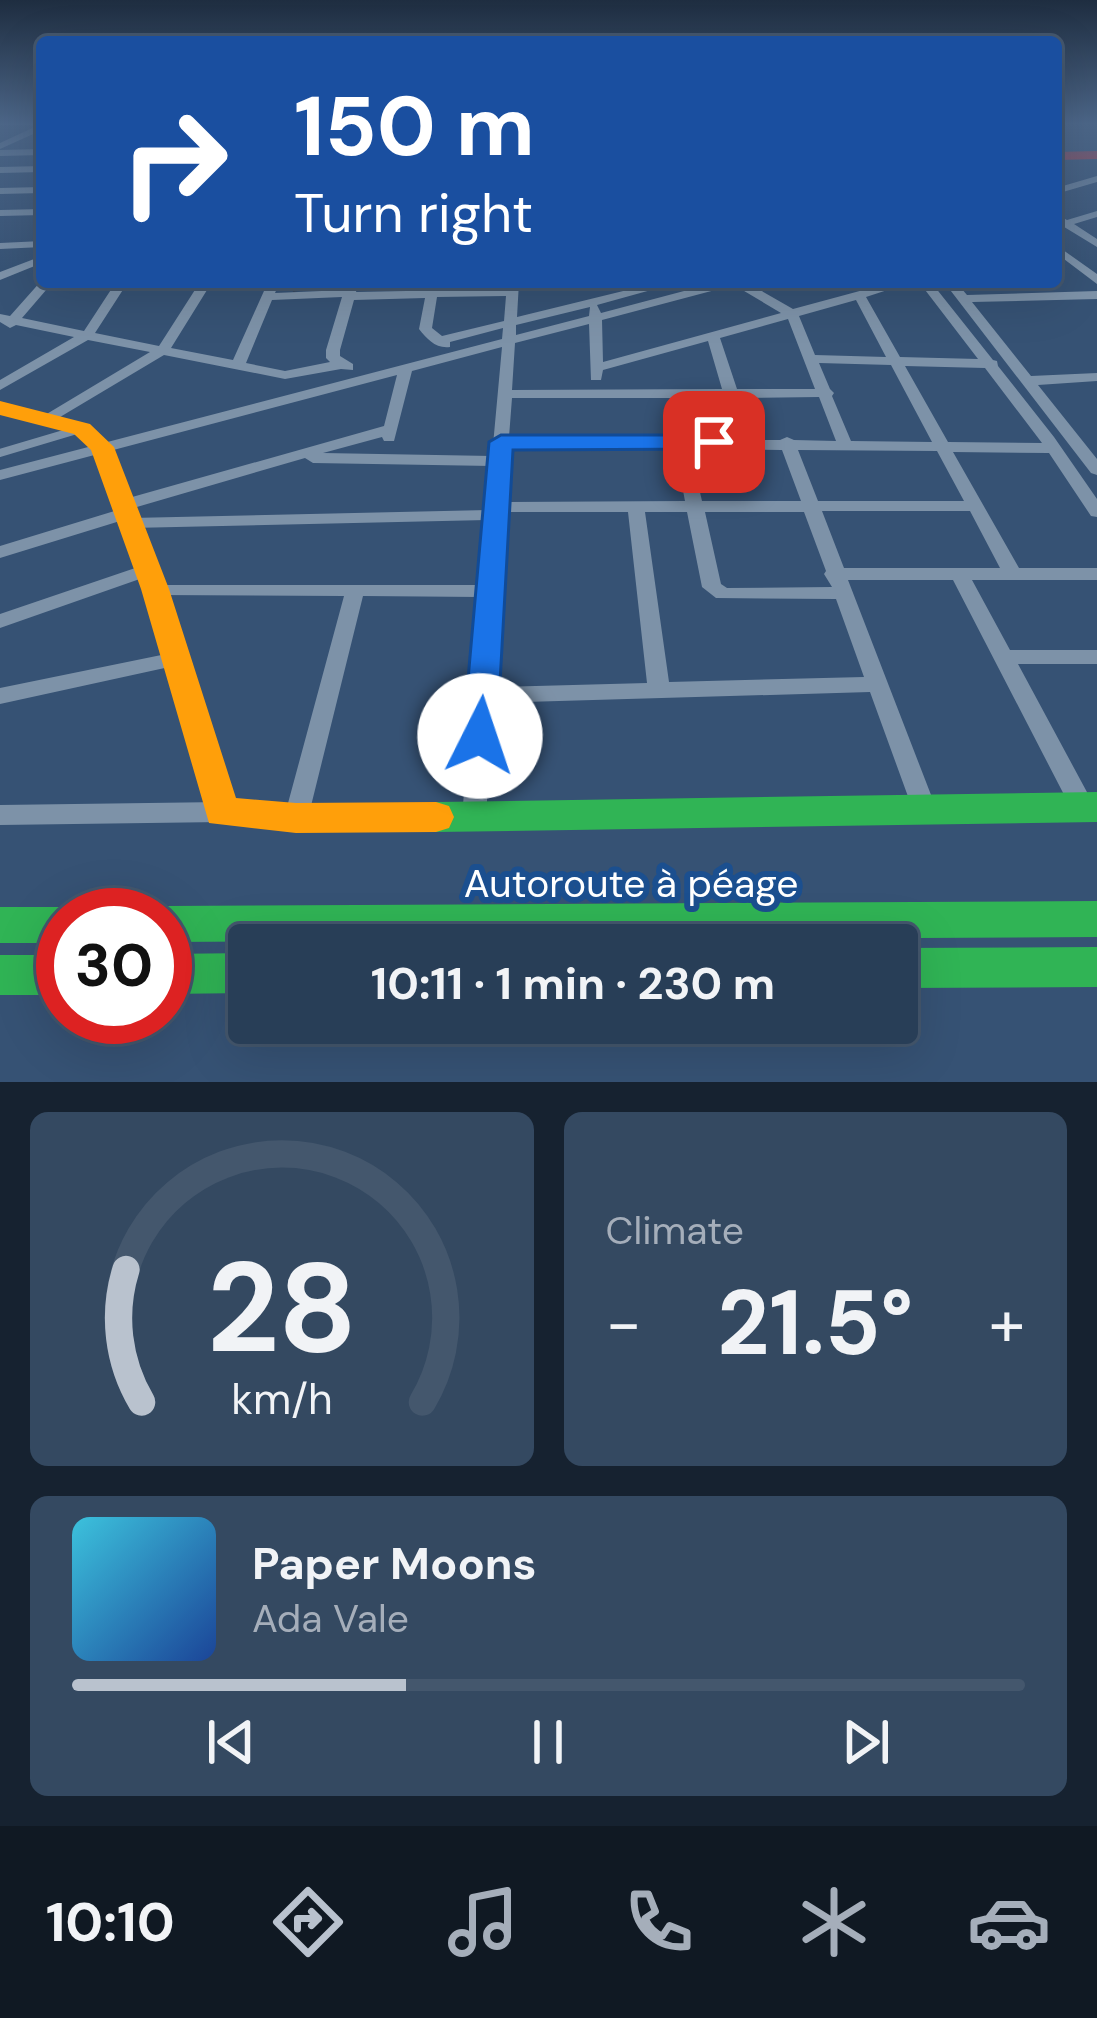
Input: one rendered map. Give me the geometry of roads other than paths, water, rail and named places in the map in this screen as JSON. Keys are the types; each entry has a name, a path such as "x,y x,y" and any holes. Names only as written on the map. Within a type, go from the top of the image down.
{"main road":[{"path":"0,408 50,418 92,438 151,579 222,812 296,818 474,817 1090,807"},
{"name":"Autoroute à péage","path":"192,925 1097,919"},
{"path":"0,925 36,925"},
{"path":"918,968 1097,967"},
{"path":"192,974 228,973"},
{"path":"0,975 36,975"}],"street":[{"path":"0,191 36,190"},
{"path":"0,213 36,212"},
{"path":"1062,220 1097,214"},
{"path":"1062,221 1097,246"},
{"path":"6,246 27,234"},
{"path":"6,246 36,244"},
{"path":"1062,253 1097,246"},
{"path":"1062,256 1097,280"},
{"path":"1,275 36,262"},
{"path":"1,275 36,273"},
{"path":"0,329 41,288"},
{"path":"0,386 88,334 118,288"},
{"path":"50,418 164,349 202,288"},
{"path":"238,365 272,288"},
{"path":"268,297 351,290 432,293 500,288"},
{"path":"474,817 513,288"},
{"path":"596,394 599,306 604,288"},
{"path":"0,475 92,438 462,352 509,332 648,288"},
{"path":"599,306 657,302 711,288"},
{"path":"745,288 791,314 844,442"},
{"path":"596,368 884,288"},
{"path":"930,288 1051,444 1097,512"},
{"path":"954,288 1097,470"},
{"path":"351,290 333,358 368,377"},
{"path":"640,290 657,302"},
{"path":"432,293 425,328 462,352"},
{"path":"859,295 1013,574"},
{"path":"962,299 1097,295"},
{"path":"8,320 285,374 343,364"},
{"path":"437,340 509,332"},
{"path":"713,336 746,442"},
{"path":"812,359 1015,365"},
{"path":"384,459 406,367"},
{"path":"1027,380 1096,378"},
{"path":"505,394 827,393"},
{"path":"0,552 391,429"},
{"path":"291,458 384,459 681,442 945,445 1074,441"},
{"path":"681,442 712,587 723,594 958,574 1097,574"},
{"path":"787,442 926,812"},
{"path":"127,514 975,506"},
{"path":"636,507 659,690"},
{"path":"958,574 1090,807"},
{"path":"0,621 151,579 355,590 490,591"},
{"path":"296,818 355,590"},
{"path":"1003,657 1097,657"},
{"path":"0,696 176,659"},
{"path":"483,695 876,685"},
{"path":"0,815 222,812"}],"lane":[{"path":"0,452 92,438"}]}
